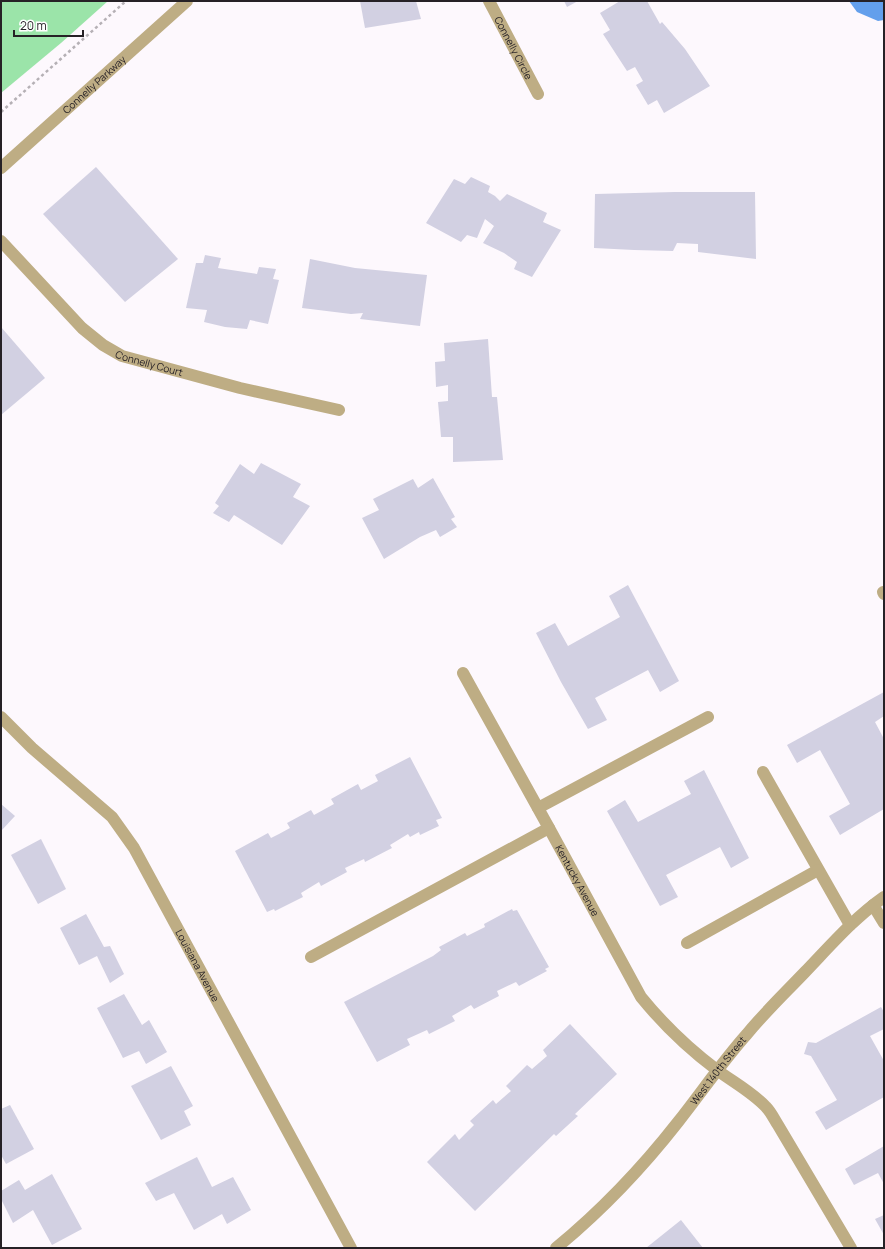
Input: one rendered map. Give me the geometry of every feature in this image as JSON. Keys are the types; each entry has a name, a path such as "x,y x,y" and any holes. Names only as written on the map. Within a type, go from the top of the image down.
{"street":[{"name":"Connelly Parkway","path":"1,168 187,1"},
{"name":"Connelly Circle","path":"489,1 538,94"},
{"name":"Connelly Court","path":"1,241 82,328 122,356 240,388 339,410"},
{"name":"Kentucky Avenue","path":"463,673 640,997 657,1017 717,1070 747,1091 766,1107 851,1248"},
{"name":"Louisiana Avenue","path":"1,717 32,748 112,817 134,848 351,1248"},
{"path":"538,808 708,717"},
{"path":"763,772 850,925"},
{"path":"311,957 549,828"},
{"path":"687,943 818,870"},
{"name":"West 140th Street","path":"556,1248 582,1226 634,1175 678,1122 748,1032 850,925 873,904 884,897"},
{"path":"873,904 884,923"}],"path":[{"path":"1,112 126,1"}],"green space":[{"path":"1,1 108,1 61,43 1,93"}],"water":[{"path":"849,1 884,1 884,20 878,21 857,12"}],"building":[{"path":"360,1 416,1 421,19 365,28"},
{"path":"564,1 578,1 567,7"},
{"path":"620,1 647,1 660,24 662,22 685,49 710,86 664,113 657,100 648,105 636,85 643,81 635,67 627,71 603,34 610,30 600,13"},
{"path":"96,167 178,259 125,302 43,214"},
{"path":"471,177 490,186 488,192 500,201 507,194 547,213 543,222 561,230 532,277 514,269 517,262 504,253 483,243 494,226 485,219 477,238 467,235 461,242 426,223 454,179 465,184"},
{"path":"755,192 756,259 698,252 698,244 677,243 673,251 594,248 595,194"},
{"path":"205,255 221,258 218,268 257,274 259,267 276,269 273,279 279,280 268,324 250,320 247,329 225,327 204,322 207,310 186,308 196,263 203,263"},
{"path":"310,259 355,268 427,275 420,326 360,319 363,313 351,314 302,308"},
{"path":"1,327 45,378 1,415"},
{"path":"488,339 492,397 497,397 503,460 453,462 453,437 441,437 438,402 448,401 448,385 436,387 435,362 445,361 444,343"},
{"path":"261,463 301,484 293,497 310,506 282,545 234,515 229,522 213,513 219,506 215,503 240,464 254,474"},
{"path":"433,478 455,517 451,519 457,527 440,537 436,530 420,537 384,559 362,518 379,510 373,499 413,479 418,488"},
{"path":"628,585 679,681 660,692 648,670 595,698 607,720 588,729 561,682 536,633 555,623 568,646 620,617 609,596"},
{"path":"884,692 884,716 875,722 884,739 884,809 840,835 829,816 850,804 820,750 797,763 787,745"},
{"path":"410,757 442,818 436,820 439,826 420,835 419,832 410,837 408,834 390,845 392,848 365,862 364,859 345,868 347,872 321,886 319,882 301,893 303,897 275,911 274,909 267,912 235,851 268,833 271,838 279,834 290,828 287,823 311,810 314,815 334,804 331,799 358,784 361,790 378,781 375,775"},
{"path":"704,770 749,858 731,868 720,847 666,875 678,897 660,906 607,811 625,800 638,822 691,794 684,781"},
{"path":"1,804 15,816 1,831"},
{"path":"41,839 66,889 38,904 11,855"},
{"path":"512,909 513,911 517,910 549,967 545,969 547,971 519,986 516,982 497,991 499,996 474,1009 471,1005 452,1016 455,1021 429,1034 427,1030 407,1039 410,1045 377,1062 344,1002 433,956 441,950 439,947 465,933 467,936 485,927 484,924"},
{"path":"86,914 104,947 110,946 124,974 110,983 97,956 79,965 60,928"},
{"path":"124,994 142,1025 149,1020 167,1052 146,1064 139,1051 123,1058 97,1008"},
{"path":"881,1007 884,1012 884,1029 870,1036 884,1061 884,1097 826,1130 815,1112 837,1100 811,1056 804,1054 808,1042 816,1043"},
{"path":"570,1024 617,1074 575,1114 578,1116 556,1136 554,1134 475,1211 427,1162 455,1134 459,1140 474,1125 470,1121 493,1100 496,1104 511,1091 506,1086 527,1065 532,1069 547,1056 543,1050"},
{"path":"171,1066 193,1106 184,1111 191,1125 161,1140 131,1086"},
{"path":"10,1105 34,1149 6,1164 1,1155 1,1109"},
{"path":"884,1146 884,1184 878,1173 854,1185 845,1169"},
{"path":"197,1157 212,1187 233,1177 251,1210 227,1224 222,1214 194,1230 174,1193 156,1201 145,1183"},
{"path":"52,1174 82,1229 52,1245 33,1210 13,1223 1,1199 1,1191 19,1180 25,1190"},
{"path":"884,1215 884,1235 875,1219"},
{"path":"681,1220 703,1248 646,1248"}]}
